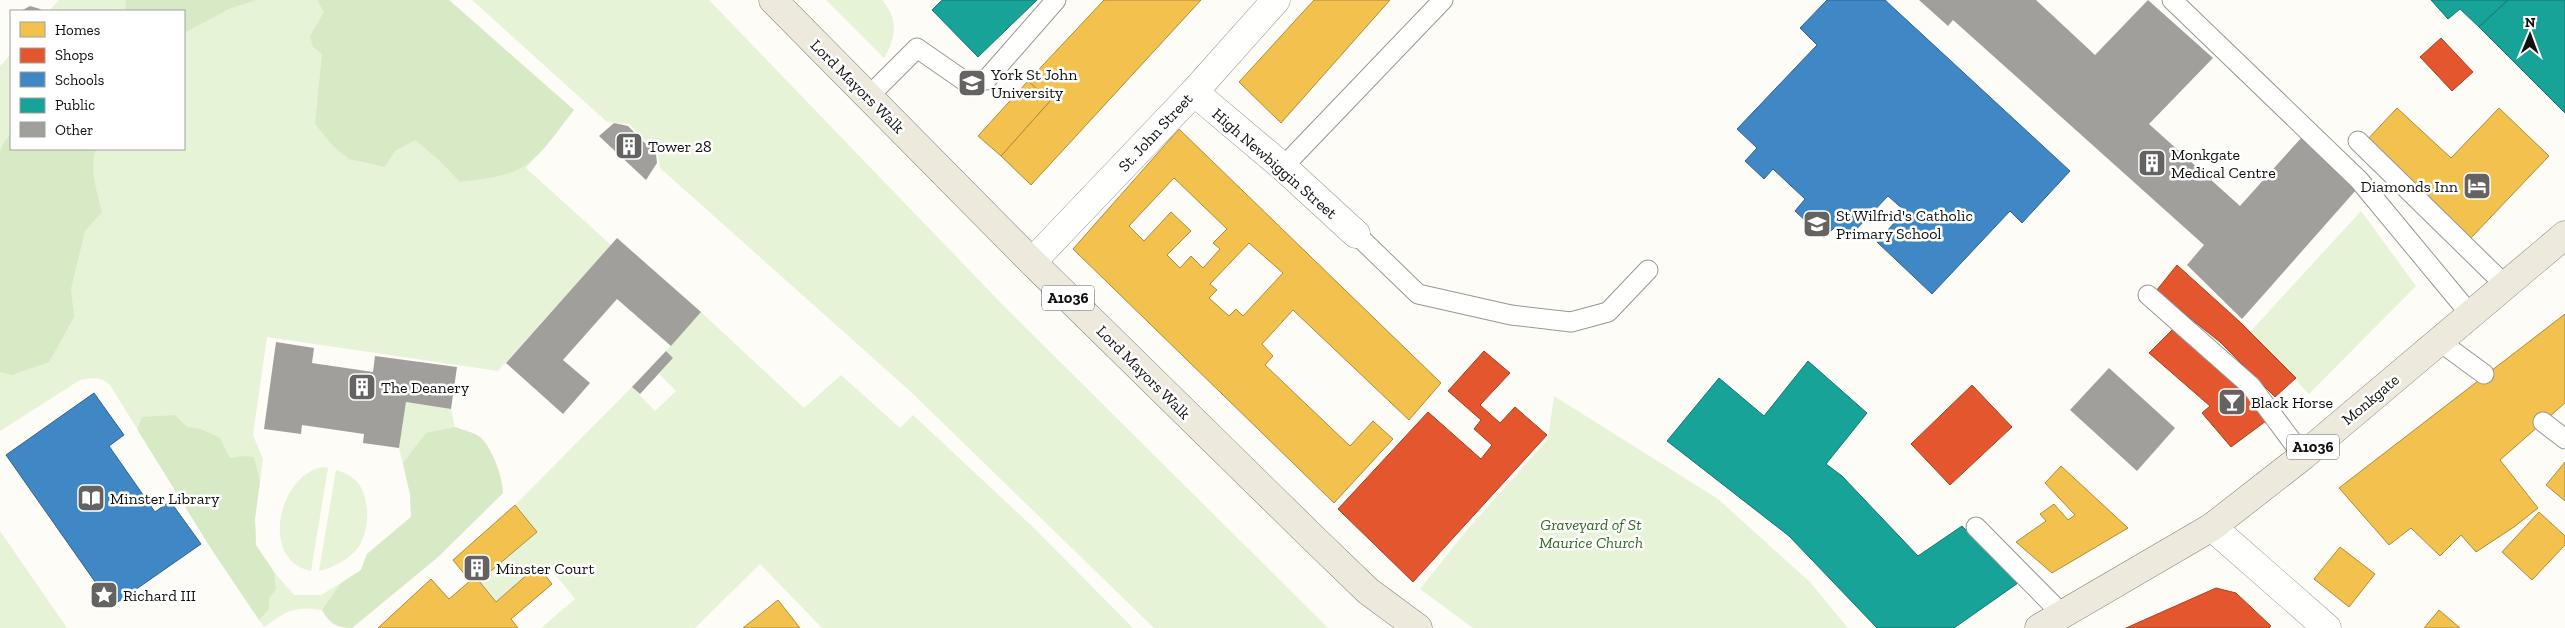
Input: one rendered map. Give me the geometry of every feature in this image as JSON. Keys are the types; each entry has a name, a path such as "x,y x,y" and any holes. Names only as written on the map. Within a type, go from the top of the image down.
{"main road":[{"name":"Lord Mayors Walk","path":"773,0 1032,262 1325,550 1368,591 1418,628"},
{"name":"Monkgate","path":"2039,628 2212,527 2303,456 2565,235"}],"street":[{"name":"St. John Street","path":"1032,262 1194,92 1276,0"},
{"name":"High Newbiggin Street","path":"1194,92 1283,167 1356,234"},
{"path":"2212,527 2327,628"}],"lane":[{"path":"868,97 917,48 963,80 986,80 1056,0"},
{"path":"1283,167 1443,0"},
{"path":"2172,0 2359,180 2470,314"},
{"path":"2358,141 2504,285"},
{"path":"1356,234 1418,294 1511,315 1572,322 1608,312 1648,270"},
{"path":"2148,295 2251,386 2303,456"},
{"path":"2439,341 2484,374"},
{"path":"2543,422 2565,439"},
{"path":"1976,527 2062,613"}],"green space":[{"path":"59,0 449,0 574,110 526,168 611,245 498,371 267,337 253,435 263,459 255,519 256,545 274,572 294,595 321,595 361,570 367,554 411,517 410,494 399,448 406,402 451,409 455,427 481,438 493,456 499,472 503,493 438,557 352,628 334,624 322,610 304,609 290,611 264,627 210,547 110,385 103,380 96,378 80,380 0,431 0,66 10,55 10,150 185,150 185,10 50,10"},
{"path":"126,0 257,0 231,8 185,32 185,10 125,10"},
{"path":"317,0 449,0 574,110 538,155 520,169 485,179 460,182 440,161 415,140 395,151 385,167 349,159 334,147 315,124 322,54 313,47 310,36 324,12"},
{"path":"472,0 709,0 1000,302 1328,628 1154,628 910,391 660,168 658,154 629,124 607,122"},
{"path":"826,0 882,0 891,14 894,29 891,43 884,58"},
{"path":"10,135 10,150 96,150 93,164 96,189 102,212 85,231 71,289 74,317 49,362 12,375 0,372 0,152 4,142"},
{"path":"2361,211 2416,286 2309,394 2250,332"},
{"path":"701,312 804,408 841,375 900,428 913,415 1034,528 1133,628 822,628 760,564 695,628 541,628 575,599 548,565 541,570 537,566 496,602 479,581 537,532 515,505 632,387 655,411 676,391 659,374 673,358 666,351"},
{"name":"Graveyard of St Maurice Church","path":"1554,396 1718,499 1810,582 1848,628 1473,628 1420,589 1467,530 1548,439"},
{"path":"175,415 187,427 201,429 220,438 230,458 254,457 260,481 255,519 256,545 274,572 276,589 269,599 269,609 259,620 210,547 137,429 142,417"},
{"path":"455,427 475,434 485,443 496,464 503,493 438,557 352,628 334,624 322,610 341,583 361,570 367,554 411,517 410,494 403,463 426,433"},
{"path":"322,467 328,468 311,571 295,564 285,552 280,536 280,519 285,502 294,486 307,474"},
{"path":"336,470 351,477 364,493 367,524 361,543 352,554 339,564 319,571"},
{"path":"0,531 67,628 0,628"}],"building: Homes":[{"path":"1104,0 1201,0 1031,185 1001,156 1050,101 1028,81"},
{"path":"1314,0 1390,0 1281,123 1239,82"},
{"path":"1028,81 1050,101 1001,156 978,136"},
{"path":"2397,108 2451,158 2499,108 2549,156 2470,239 2366,141"},
{"path":"1179,129 1441,383 1409,420 1293,310 1262,344 1273,356 1265,365 1350,446 1373,421 1393,439 1334,503 1073,249","holes":["1174,178 1227,229 1213,243 1220,249 1203,268 1191,256 1180,268 1167,255 1191,231 1171,212 1144,241 1129,226","1249,243 1283,273 1243,316 1236,309 1229,316 1209,298 1217,290 1210,284"]},
{"path":"2565,314 2565,403 2500,460 2538,508 2514,527 2476,552 2461,535 2440,556 2411,528 2389,545 2339,488"},
{"path":"2565,462 2565,501 2546,485"},
{"path":"2061,466 2128,528 2052,573 2016,542 2046,521 2040,514 2054,504 2068,520 2075,515 2045,483"},
{"name":"Minster Court","path":"515,505 537,532 479,581 496,602 537,566 541,570 552,584 511,619 518,628 378,628 431,579 449,599 470,581 453,560"},
{"path":"2539,512 2565,536 2565,545 2532,580 2502,552"},
{"path":"2340,547 2375,574 2349,607 2314,579"},
{"path":"778,600 800,628 743,628"},
{"path":"2439,610 2460,628 2424,628"}],"building: Shops":[{"path":"2441,38 2473,72 2452,91 2420,57"},
{"path":"2177,265 2240,322 2296,378 2275,397 2220,342 2156,291"},
{"path":"2176,326 2237,382 2266,421 2231,447 2202,413 2210,406 2149,353"},
{"path":"1484,351 1510,373 1480,405 1500,423 1515,407 1547,435 1413,582 1338,509 1428,412 1481,459 1492,445 1474,429 1481,420 1448,391"},
{"path":"1972,385 2012,427 1950,485 1911,444"},
{"path":"2216,588 2236,593 2271,626 2269,628 2126,628"}],"building: Schools":[{"path":"1827,0 1885,0 2070,171 2022,223 2010,211 1932,294 1877,242 1905,211 1888,196 1846,240 1834,228 1824,238 1795,211 1805,199 1773,169 1764,179 1745,161 1757,148 1737,129 1817,45 1800,28"},
{"name":"Minster Library","path":"94,393 124,435 109,446 155,512 170,501 201,544 112,606 6,455"}],"building: Public":[{"path":"942,0 1037,0 978,57 932,10"},
{"path":"2431,0 2508,0 2479,27 2460,9 2448,19"},
{"path":"2508,0 2565,0 2565,113 2479,27"},
{"path":"1808,361 1867,413 1826,464 1842,476 1918,556 1962,526 2018,583 1954,628 1877,628 1789,536 1667,441 1719,378 1764,416"}],"building: Other":[{"name":"Monkgate Medical Centre","path":"1919,0 2036,0 2095,55 2148,0 2213,58 2149,124 2240,206 2302,137 2356,190 2242,319 2187,265 2204,245 1953,20 1948,26"},
{"path":"30,6 41,10 23,10"},
{"name":"Tower 28","path":"614,123 628,126 656,154 657,163 646,180 599,136"},
{"path":"617,238 701,312 671,346 617,299 563,360 590,383 563,414 506,363"},
{"name":"The Deanery","path":"276,342 314,348 312,363 373,372 375,356 457,367 451,409 406,402 399,448 363,443 364,434 302,425 301,434 264,429"},
{"path":"666,351 673,358 640,394 632,387"},
{"path":"2109,368 2175,428 2137,471 2070,410"}],"place":[{"name":"York St John University","path":"972,83"},
{"name":"Tower 28","path":"629,146"},
{"name":"Monkgate Medical Centre","path":"2152,163"},
{"name":"Diamonds Inn","path":"2477,186"},
{"name":"St Wilfrid's Catholic Primary School","path":"1817,224"},
{"name":"The Deanery","path":"362,387"},
{"name":"Black Horse","path":"2232,402"},
{"name":"Minster Library","path":"91,498"},
{"name":"Minster Court","path":"477,568"},
{"name":"Richard III","path":"104,595"}]}
